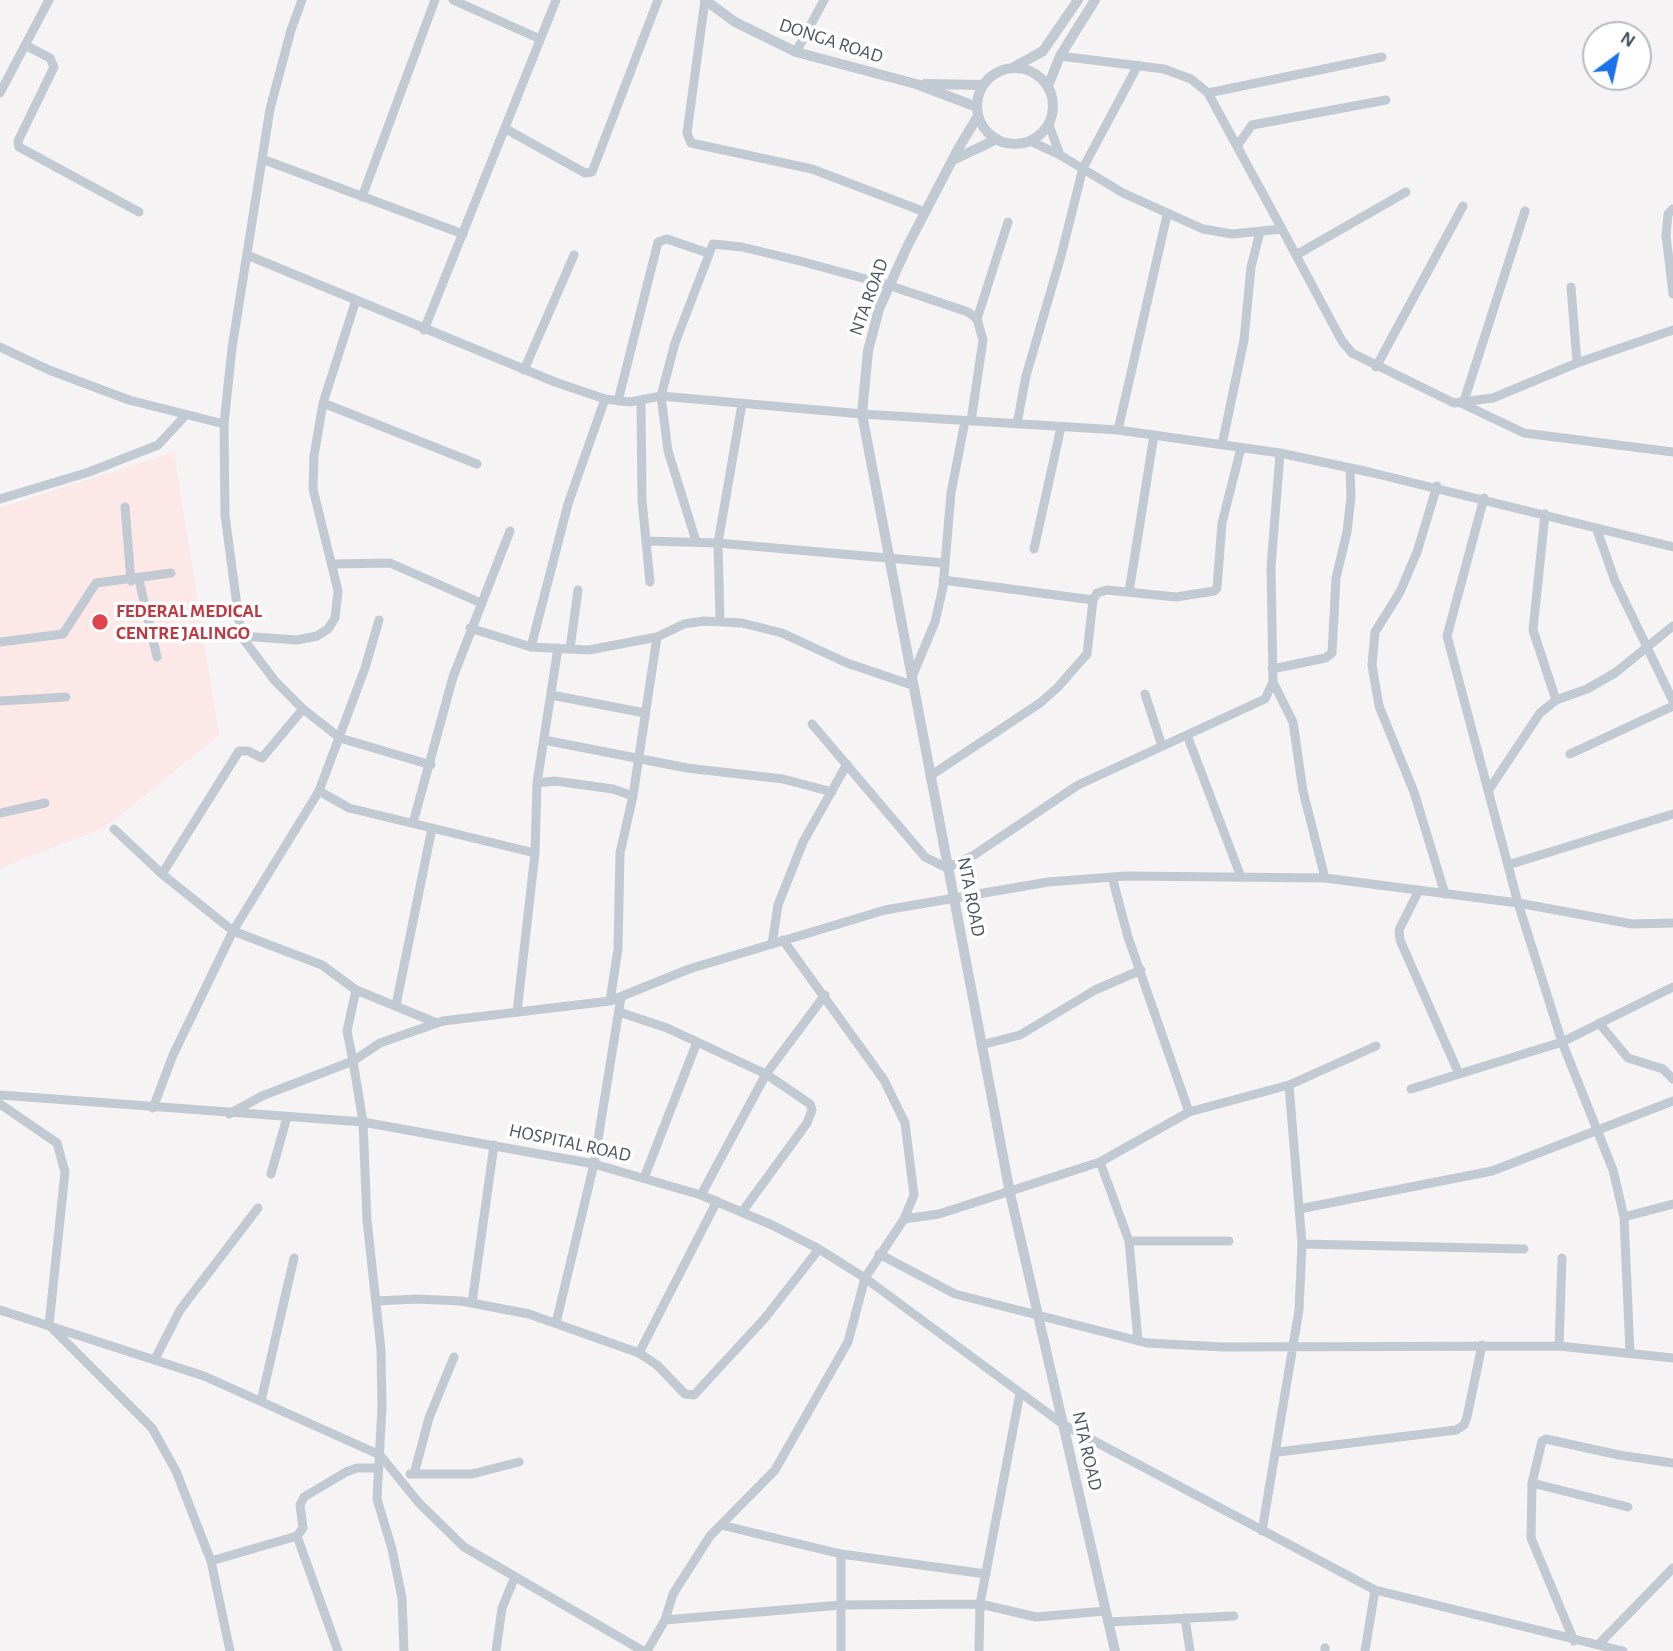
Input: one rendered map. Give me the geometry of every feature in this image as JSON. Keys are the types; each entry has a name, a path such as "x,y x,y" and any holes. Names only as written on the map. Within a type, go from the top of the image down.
{"street":[{"path":"0,93 4,77 49,0"},
{"path":"302,0 291,30 270,109 232,348 224,424 225,514 241,636 275,681 303,709 340,738 431,765"},
{"path":"362,197 435,0"},
{"path":"453,0 540,38"},
{"path":"424,330 555,0"},
{"path":"506,129 585,173 592,172 658,0"},
{"path":"705,0 687,133 691,143 812,169 925,212"},
{"name":"DONGA ROAD","path":"705,0 735,22 796,52 916,84"},
{"path":"796,52 824,0"},
{"path":"1049,125 1030,141 1013,144 997,139 989,133 978,111 983,85 996,73 1014,68 1042,51 1078,0"},
{"path":"1048,86 1060,55 1095,0"},
{"path":"25,45 50,58 54,67 18,141 19,147 139,212"},
{"path":"1060,55 1138,65 1179,74 1208,93 1342,341 1352,353 1446,400 1463,404 1533,434 1673,452"},
{"path":"1208,93 1382,57"},
{"path":"1017,424 1026,376 1083,168 1138,65"},
{"path":"1014,68 1033,72 1048,86 1054,105 1049,125 1060,155"},
{"path":"916,84 983,85"},
{"path":"916,84 978,111"},
{"path":"1237,146 1252,125 1386,100"},
{"name":"NTA ROAD","path":"978,111 888,285 868,351 862,414 1010,1193 1115,1651"},
{"path":"953,160 997,139"},
{"path":"1030,141 1060,155 1123,193 1203,229 1232,234 1282,229"},
{"path":"262,159 463,234"},
{"path":"1296,255 1406,192"},
{"path":"1376,367 1463,206"},
{"path":"1673,209 1668,214 1673,294"},
{"path":"1463,404 1525,211"},
{"path":"1118,430 1167,215"},
{"path":"470,628 531,647 589,650 657,637 684,624 720,621 764,626 847,663 912,682 935,622 943,580 950,493 968,421 983,340 977,319 1008,222"},
{"path":"1222,445 1244,340 1251,267 1260,232"},
{"path":"618,401 658,242 667,239 708,253"},
{"path":"696,541 668,451 661,396 675,343 713,244 730,245 888,285 968,312 977,319"},
{"path":"247,255 424,330 605,399 641,400 661,396 862,414 1118,430 1241,447 1437,486 1597,530 1673,547"},
{"path":"524,370 574,255"},
{"path":"1571,287 1577,363"},
{"path":"241,636 297,640 317,636 328,629 335,618 338,603 334,564 313,489 314,456 323,403 356,300"},
{"path":"1463,404 1493,398 1577,363 1673,330"},
{"path":"0,346 72,379 184,417 224,424"},
{"path":"531,647 568,504 605,399"},
{"path":"641,400 642,500 650,582"},
{"path":"323,403 477,464"},
{"path":"720,621 718,543 742,404"},
{"path":"0,499 89,472 158,445 184,417"},
{"path":"1034,549 1061,427"},
{"path":"1129,592 1154,435"},
{"path":"930,776 1058,687 1087,654 1093,600 1097,593 1107,590 1176,597 1208,593 1217,588 1222,523 1241,447"},
{"path":"1280,453 1271,567 1273,682 1293,722 1303,791 1325,878"},
{"path":"1272,668 1325,658 1332,653 1336,578 1351,497 1350,468"},
{"path":"1437,486 1418,552 1400,592 1375,632 1372,665 1379,706 1415,792 1446,894"},
{"path":"1484,498 1447,635 1518,903 1562,1042 1595,1130 1614,1170 1624,1217 1630,1353"},
{"path":"125,507 135,580 157,657"},
{"path":"1545,514 1533,630 1556,700"},
{"path":"1570,754 1673,704 1615,581 1597,530"},
{"path":"412,823 431,765 453,677 510,531"},
{"path":"647,541 696,541 887,555 944,563"},
{"path":"334,564 390,563 481,603"},
{"path":"0,642 63,634 96,583 135,580 171,573"},
{"path":"943,580 1093,600"},
{"path":"570,649 578,590"},
{"path":"153,1108 173,1055 233,931 319,791 340,738 379,620"},
{"path":"1488,790 1531,724 1556,700 1587,689 1615,673 1673,626"},
{"path":"610,1001 618,949 620,853 633,796 657,637"},
{"path":"517,1012 535,853 537,783 558,648"},
{"path":"812,724 925,857 947,868 974,855 1078,785 1265,699 1273,682"},
{"path":"1145,694 1162,746"},
{"path":"551,695 645,713"},
{"path":"0,701 66,697"},
{"path":"162,874 239,751 248,751 262,758 303,709"},
{"path":"1187,735 1241,877"},
{"path":"544,740 638,760 783,779 832,792"},
{"path":"772,944 778,905 803,842 848,764"},
{"path":"537,783 555,781 613,789 633,796"},
{"path":"319,791 349,808 535,853"},
{"path":"0,813 45,803"},
{"path":"1508,865 1673,814"},
{"path":"396,1005 432,828"},
{"path":"114,829 162,874 233,931 322,965 356,990 437,1023"},
{"path":"1112,877 1189,1112"},
{"path":"229,1114 262,1096 353,1060 391,1037 437,1023 517,1012 585,1007 621,997 689,969 885,911 1048,882 1112,877 1325,878 1518,903 1632,924 1673,923"},
{"path":"1419,890 1399,930 1400,940 1459,1074"},
{"path":"0,1310 155,1359 261,1401 380,1455 419,1503 464,1547 514,1579 645,1651 665,1620 673,1594 688,1568 721,1525 775,1470 848,1342 865,1278 904,1219 914,1195 905,1123 884,1080 783,940"},
{"path":"981,1045 1020,1035 1095,990 1141,970"},
{"path":"1411,1089 1562,1042 1673,987"},
{"path":"356,990 346,1031 363,1122 367,1220 381,1350 377,1499 392,1549 401,1598 404,1651"},
{"path":"701,1195 766,1074 825,995"},
{"path":"556,1323 594,1164 621,997"},
{"path":"619,1012 697,1042 766,1074 810,1104 811,1115 742,1212"},
{"path":"1599,1023 1628,1058 1663,1069 1673,1079"},
{"path":"644,1178 697,1042"},
{"path":"904,1219 939,1214 1100,1162 1189,1112 1289,1085 1376,1046"},
{"path":"1663,1069 1673,1065"},
{"path":"1262,1531 1278,1452 1299,1310 1302,1244 1289,1085"},
{"name":"HOSPITAL ROAD","path":"0,1095 363,1122 594,1164 701,1195 818,1249 865,1278 1064,1425 1375,1590 1623,1651"},
{"path":"1299,1209 1492,1171 1673,1101"},
{"path":"0,1104 57,1143 64,1164 63,1205 49,1325"},
{"path":"271,1174 287,1117"},
{"path":"472,1303 494,1145"},
{"path":"1100,1162 1129,1241 1138,1341"},
{"path":"639,1353 717,1202"},
{"path":"1624,1217 1673,1204"},
{"path":"155,1359 180,1310 258,1208"},
{"path":"1129,1241 1229,1241"},
{"path":"1302,1244 1524,1249"},
{"path":"376,1301 417,1299 472,1303 529,1314 639,1353 657,1365 685,1394 694,1395 765,1318 818,1249"},
{"path":"879,1254 955,1294 1138,1341 1223,1347 1559,1346 1673,1358"},
{"path":"261,1401 294,1258"},
{"path":"1559,1346 1562,1258"},
{"path":"49,1325 152,1428 176,1471 211,1561 230,1651"},
{"path":"1278,1452 1456,1430 1464,1425 1467,1417 1482,1345"},
{"path":"414,1474 429,1418 454,1357"},
{"path":"979,1651 980,1604 1020,1393"},
{"path":"1574,1641 1531,1538 1532,1483 1539,1446 1546,1438 1595,1451 1673,1463"},
{"path":"398,1475 472,1474 519,1462"},
{"path":"211,1561 297,1536 303,1528 300,1505 304,1497 345,1472 357,1468 376,1468"},
{"path":"1532,1483 1628,1507"},
{"path":"721,1525 841,1554 986,1574"},
{"path":"297,1536 338,1651"},
{"path":"841,1554 841,1651"},
{"path":"1599,1644 1673,1568"},
{"path":"496,1651 502,1608 514,1579"},
{"path":"1365,1651 1375,1590"},
{"path":"665,1620 841,1605 980,1604 1036,1617 1234,1616"},
{"path":"1185,1618 1190,1651"}],"shaded area":[{"name":"FEDERAL MEDICAL CENTRE JALINGO","path":"174,452 219,735 106,827 0,868 0,508"}],"place":[{"name":"FEDERAL MEDICAL CENTRE JALINGO","path":"100,622"}]}
